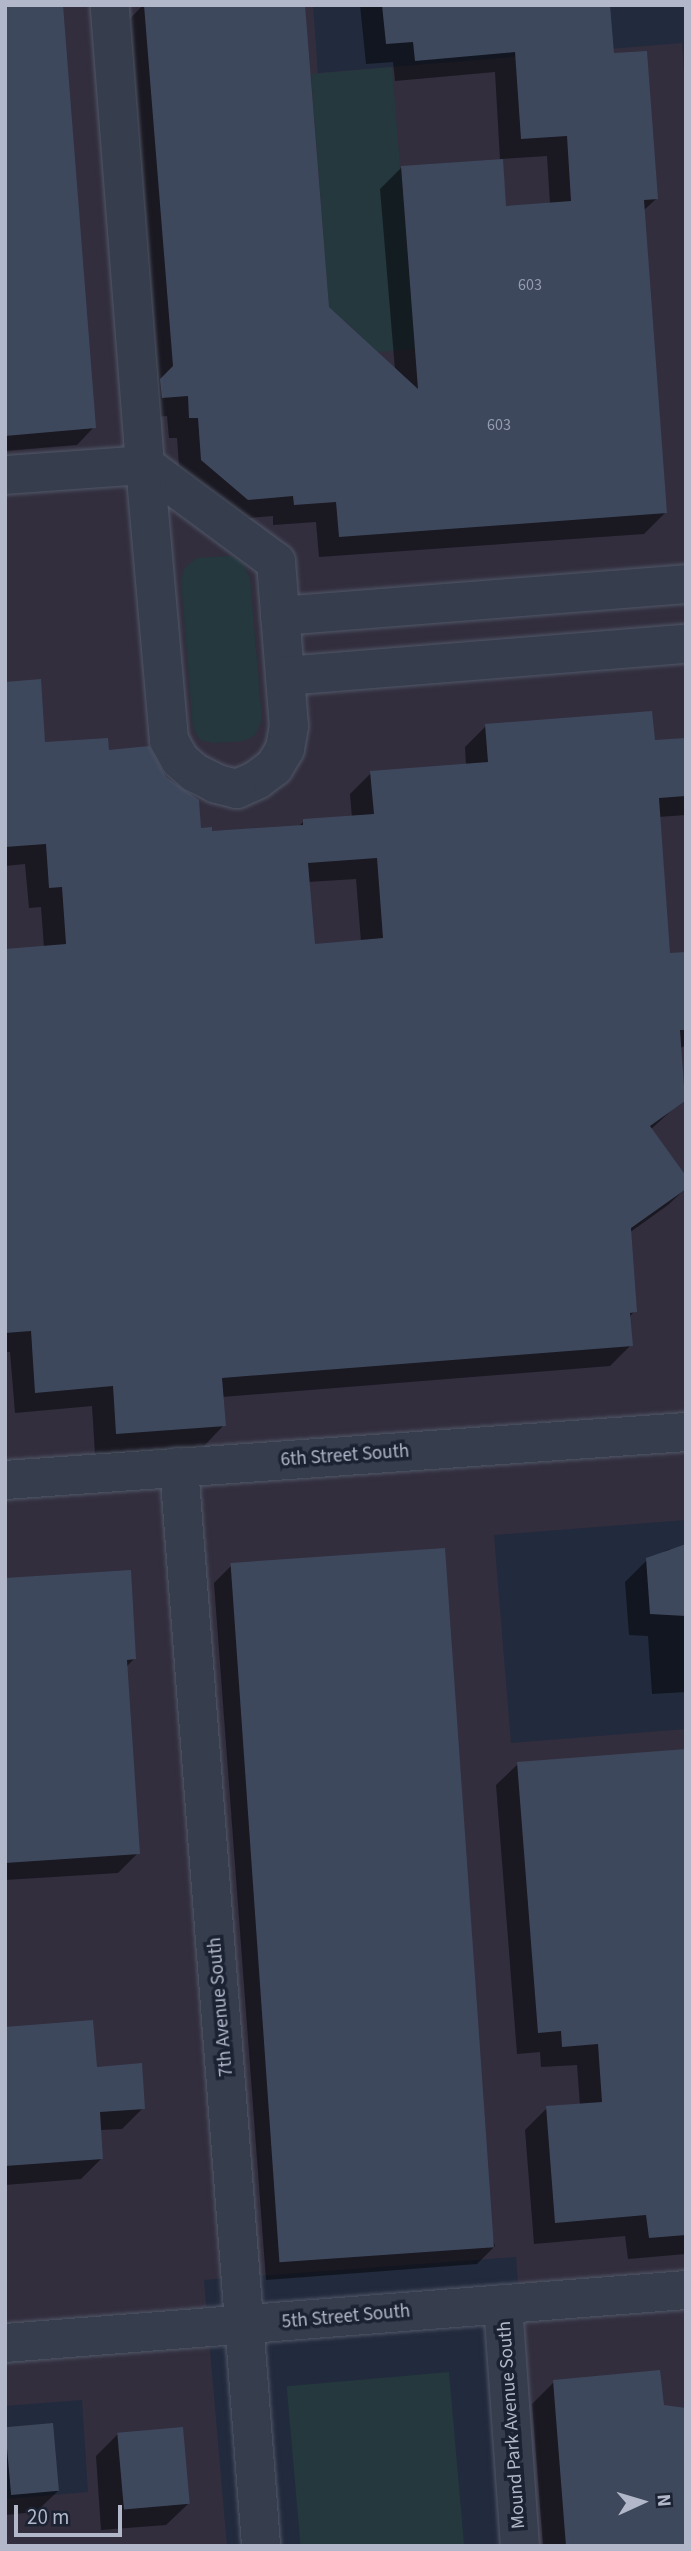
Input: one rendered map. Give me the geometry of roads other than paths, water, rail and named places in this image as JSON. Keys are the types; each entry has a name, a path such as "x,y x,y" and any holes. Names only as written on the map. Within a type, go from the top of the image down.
{"street":[{"path":"5,474 145,465 276,562 289,726 285,749 274,767 257,780 237,789 217,784 195,773 180,760 169,740 145,465 110,5"},
{"path":"280,616 686,584"},
{"path":"285,676 686,644"},
{"name":"6th Street South","path":"5,1480 686,1432"},
{"name":"7th Avenue South","path":"179,1468 261,2546"},
{"name":"5th Street South","path":"5,2343 686,2290"},
{"name":"Mound Park Avenue South","path":"503,2304 520,2546"}]}
